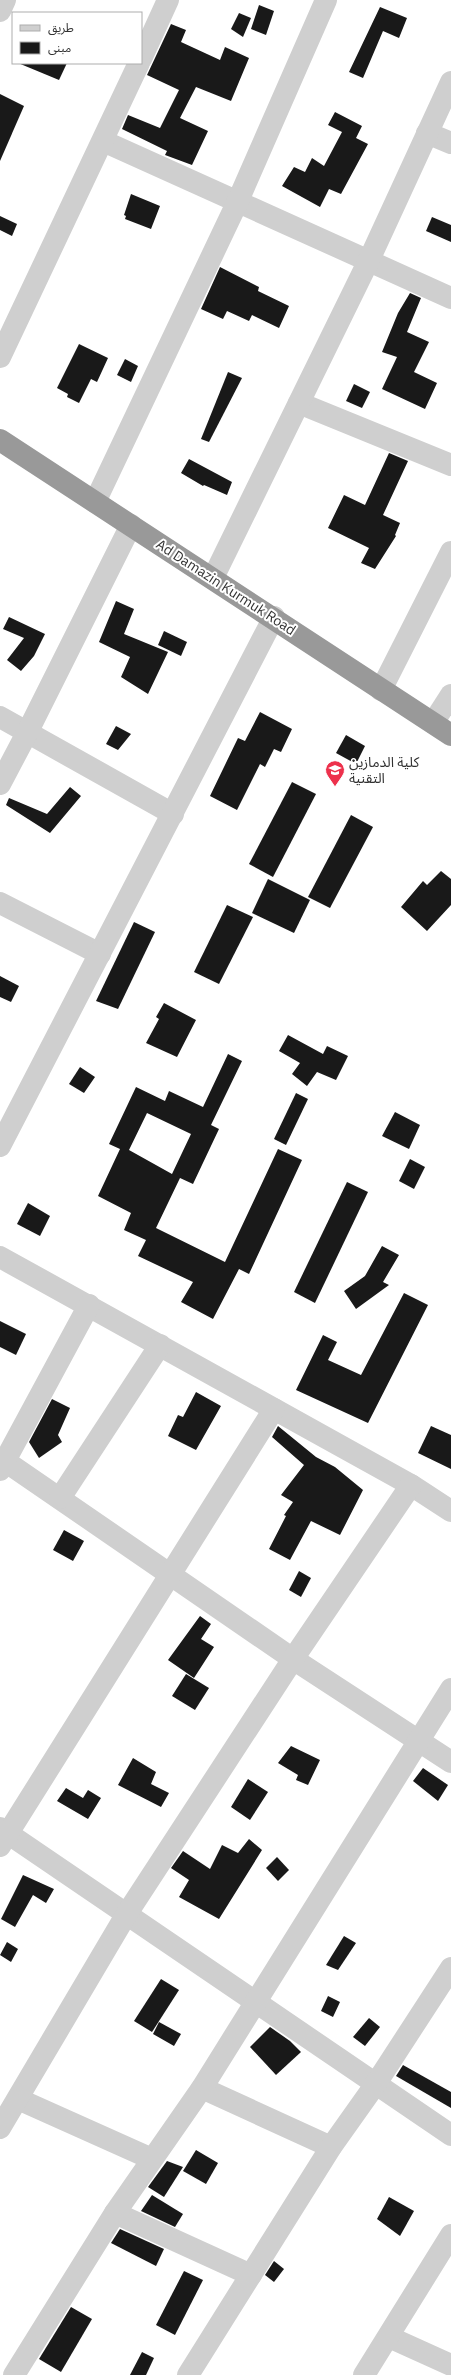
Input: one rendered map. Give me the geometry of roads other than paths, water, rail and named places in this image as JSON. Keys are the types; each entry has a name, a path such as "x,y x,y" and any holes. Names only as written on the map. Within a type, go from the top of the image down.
{"highway":[{"name":"Ad Damazin Kurmuk Road","path":"0,440 274,617 451,735"}],"street":[{"path":"0,11 5,0"},
{"path":"142,57 168,0"},
{"path":"95,502 237,203 326,0"},
{"path":"0,357 139,64"},
{"path":"213,578 368,260 451,82"},
{"path":"427,133 451,143"},
{"path":"103,141 237,203 451,298"},
{"path":"299,403 451,465"},
{"path":"0,784 28,732 131,525"},
{"path":"382,690 451,552"},
{"path":"0,1146 274,617"},
{"path":"433,723 451,695"},
{"path":"0,717 173,814"},
{"path":"0,903 100,954"},
{"path":"0,1257 411,1485 451,1511"},
{"path":"89,1305 2,1466 60,1498 171,1573 293,1659 451,1762"},
{"path":"60,1498 160,1345"},
{"path":"274,1409 3,1836 257,2001 375,2085 451,2135"},
{"path":"0,2128 126,1915 293,1659 411,1485"},
{"path":"14,2375 115,2213 202,2088 451,1689"},
{"path":"188,2375 331,2147 375,2085 451,1968"},
{"path":"202,2088 331,2147"},
{"path":"18,2099 152,2159"},
{"path":"115,2213 251,2274"},
{"path":"364,2375 451,2235"},
{"path":"389,2337 451,2365"}],"place":[{"name":"كلية الدمازين التقنية","path":"335,787"}]}
